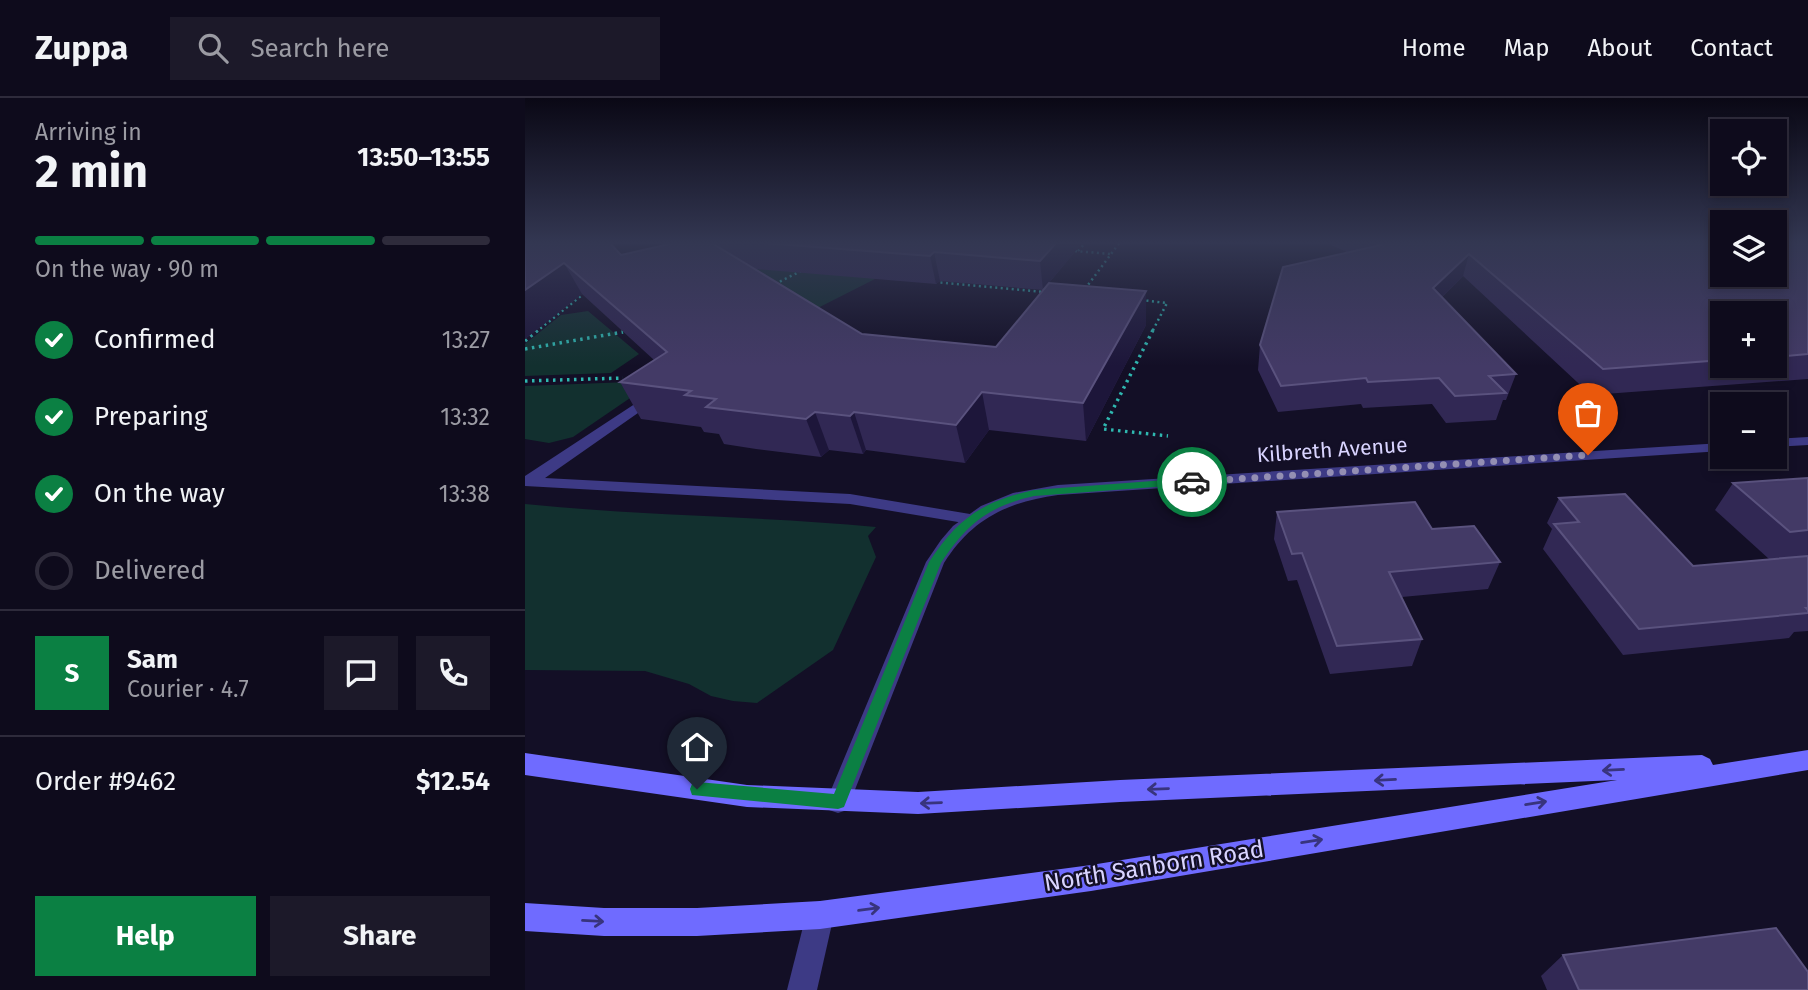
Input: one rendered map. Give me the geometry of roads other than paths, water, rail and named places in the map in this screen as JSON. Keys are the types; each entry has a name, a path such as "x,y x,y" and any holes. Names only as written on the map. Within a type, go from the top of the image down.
{"main road":[{"name":"North Sanborn Road","path":"525,764 747,796 838,802 918,803 1120,791 1808,760"},
{"name":"North Sanborn Road","path":"525,917 670,922 820,915 1091,878 1779,763"}],"street":[{"path":"527,481 655,394"},
{"path":"1787,442 1808,441"},
{"name":"Kilbreth Avenue","path":"838,802 935,562 951,538 970,519 994,504 1058,491 1710,448"},
{"path":"527,481 633,489 824,496 877,502 970,519"},
{"path":"802,990 820,915"}]}
